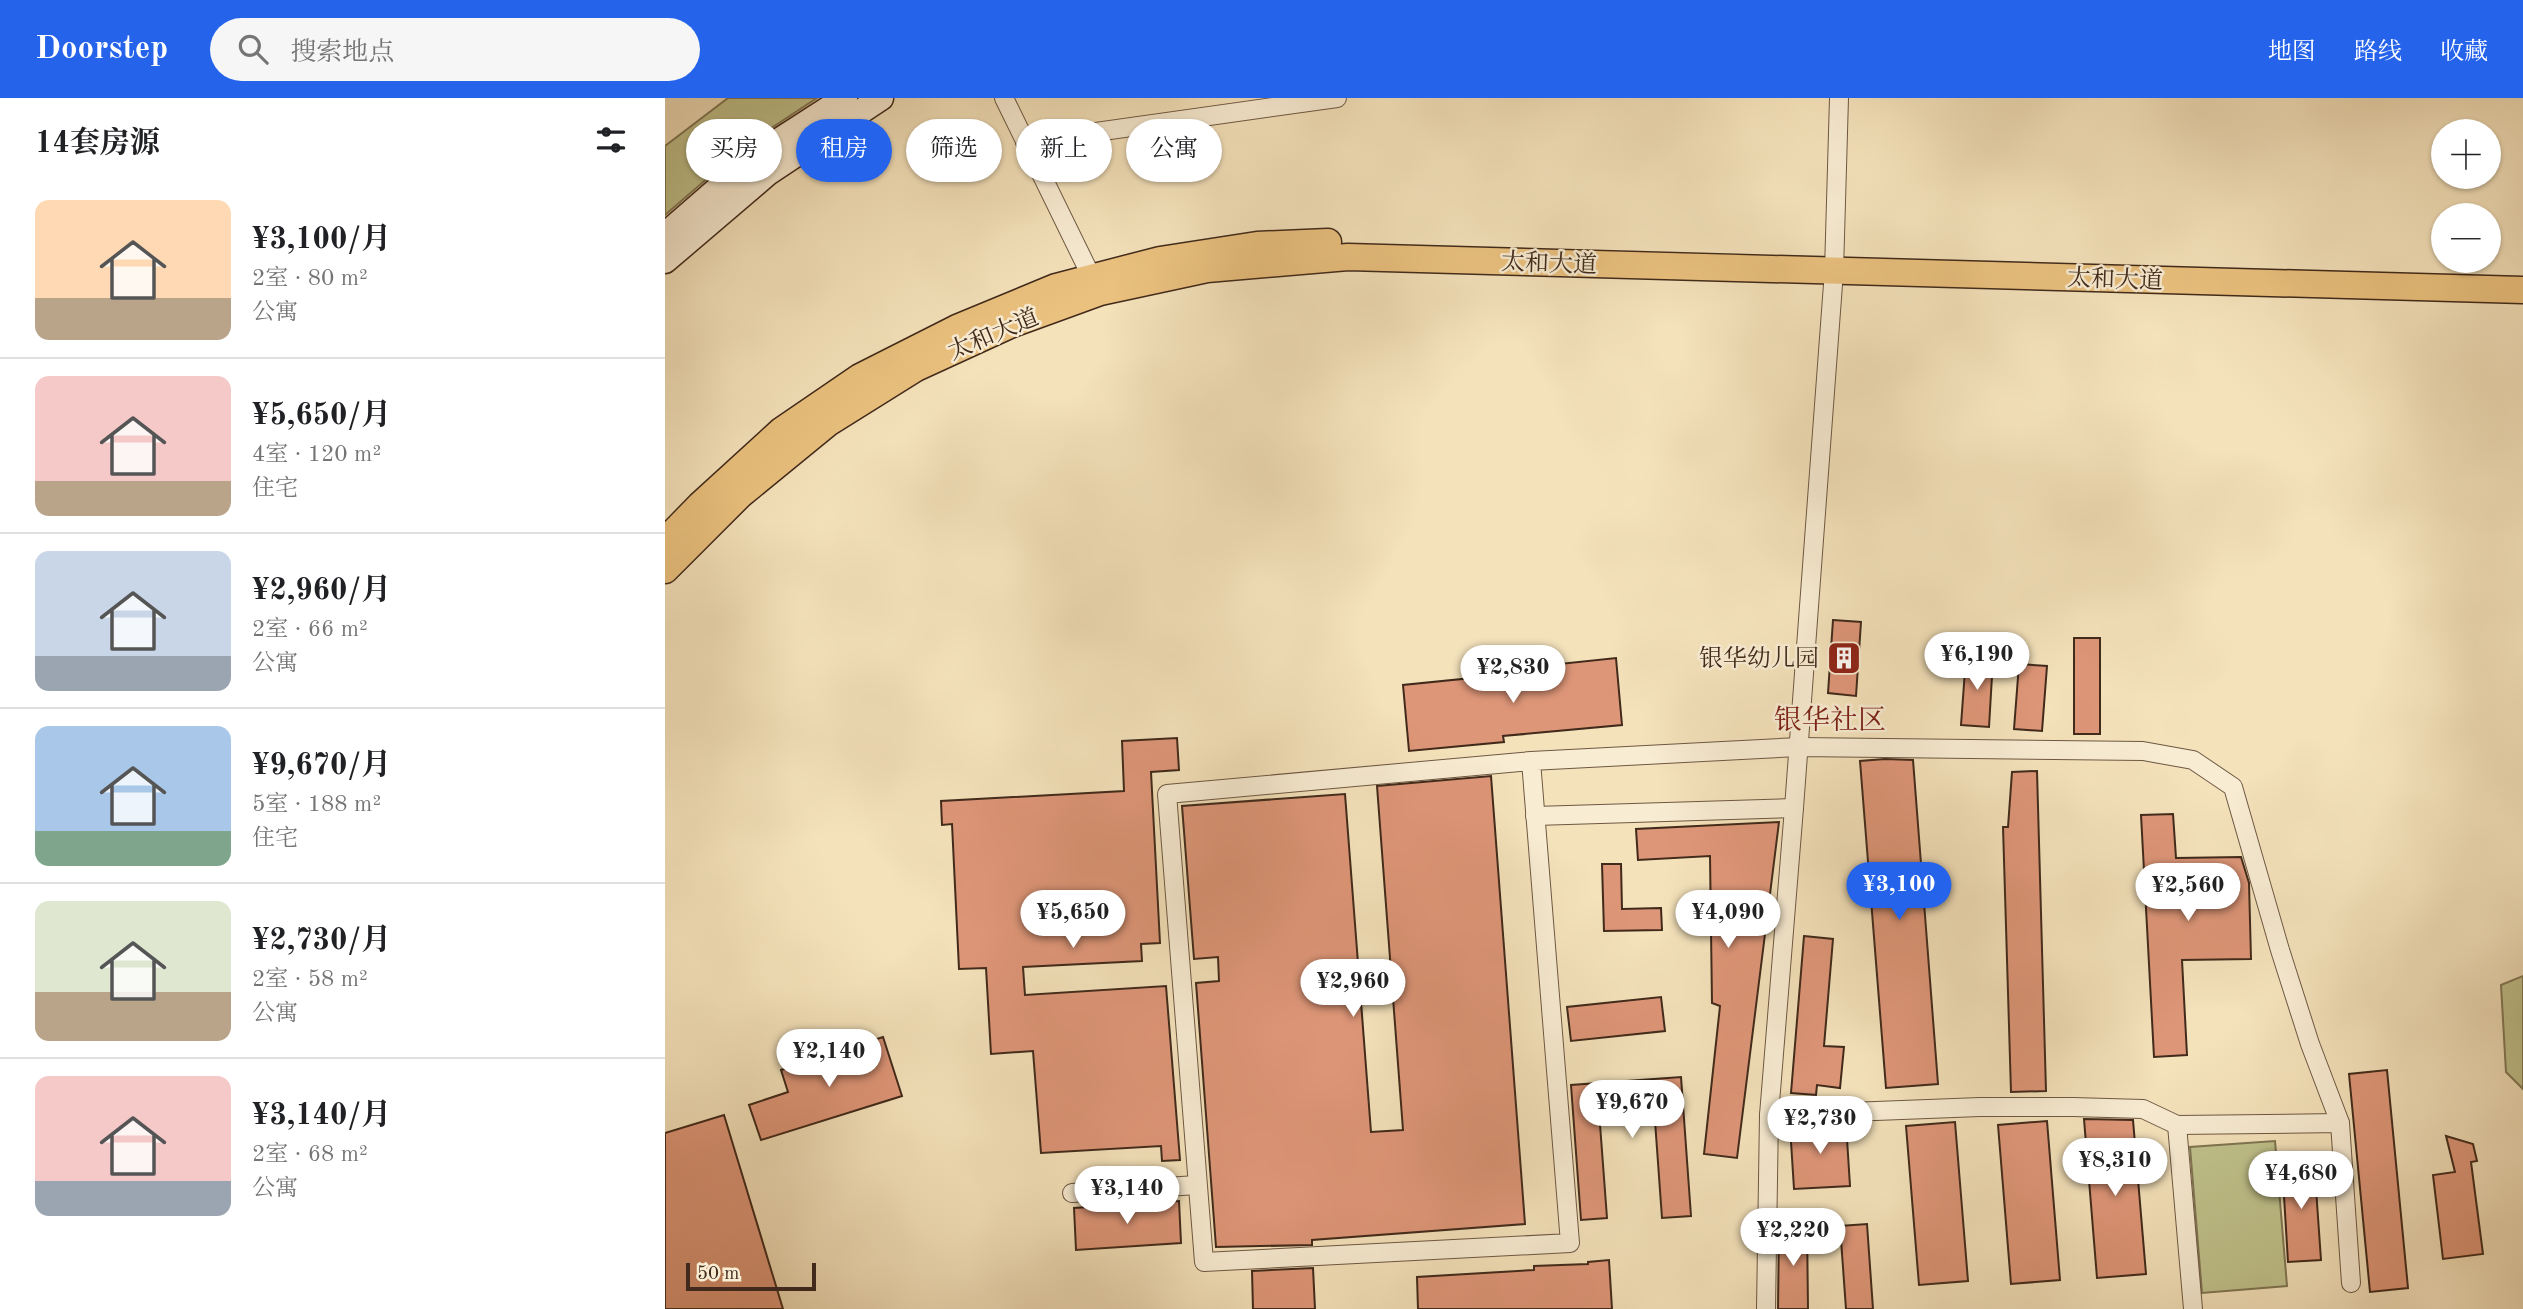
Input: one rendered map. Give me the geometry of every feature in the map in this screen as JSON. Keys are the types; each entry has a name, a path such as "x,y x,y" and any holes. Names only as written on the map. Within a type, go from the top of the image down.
{"main road":[{"name":"太和大道","path":"665,570 740,495 828,423 916,368 1096,285 1160,260 1257,244 1356,241 2523,290"},
{"name":"太和大道","path":"1834,263 2523,274"},
{"name":"太和大道","path":"665,541 781,431 860,377 969,323 1056,287 1096,285"}],"street":[{"path":"665,235 758,155 845,98"},
{"path":"665,261 768,173 881,98"},
{"path":"1004,98 1016,123"},
{"path":"1112,130 1337,98"},
{"path":"1766,1309 1769,1115 1834,263 1839,98"},
{"path":"1045,182 1096,285"},
{"path":"1531,761 1570,1243 1203,1262 1167,794 1531,761 1799,747 2143,751 2193,760 2233,787 2310,1045 2340,1123 2351,1283"},
{"path":"1535,816 1794,808"},
{"path":"1769,1115 1980,1107 2073,1107 2143,1109 2177,1125 2340,1123"},
{"path":"2177,1125 2193,1309"},
{"path":"1072,1193 1198,1185"}],"green space":[{"path":"728,98 817,98 782,121 700,119"},
{"path":"686,130 686,182 703,182 665,215 665,146"},
{"path":"2523,976 2523,1089 2506,1072 2501,985"},
{"path":"2275,1141 2287,1286 2202,1293 2190,1147"}],"building":[{"name":"银华幼儿园","path":"1833,620 1861,622 1856,696 1828,693"},
{"path":"2074,638 2100,638 2100,734 2074,734"},
{"path":"1966,657 1993,659 1989,727 1961,725"},
{"path":"1616,658 1622,725 1503,736 1504,742 1409,751 1403,685 1521,673 1521,668"},
{"path":"2019,664 2047,666 2042,731 2014,729"},
{"path":"1177,738 1179,770 1151,772 1160,943 1141,944 1142,961 1023,967 1025,995 1166,986 1180,1160 1162,1161 1161,1146 1041,1153 1033,1051 991,1054 986,968 959,969 952,824 942,825 941,801 1124,791 1122,741"},
{"path":"1913,760 1938,1084 1886,1088 1860,761"},
{"path":"2037,771 2046,1091 2011,1092 2003,827 2008,827 2012,772"},
{"path":"1491,776 1525,1224 1312,1240 1312,1245 1216,1247 1196,983 1219,981 1218,957 1194,959 1182,806 1345,794 1371,1132 1403,1130 1377,786"},
{"path":"2173,814 2176,858 2241,857 2249,883 2251,959 2182,960 2187,1055 2154,1057 2141,815"},
{"path":"1779,822 1737,1158 1704,1154 1720,1006 1712,1003 1710,856 1638,860 1636,829"},
{"path":"1602,864 1621,864 1622,909 1661,908 1662,930 1604,931"},
{"path":"1804,936 1833,939 1824,1046 1844,1047 1840,1088 1817,1085 1816,1095 1791,1093"},
{"path":"1661,997 1665,1031 1571,1041 1567,1007"},
{"path":"883,1037 902,1096 761,1140 749,1105 788,1092 781,1070"},
{"path":"2387,1070 2408,1288 2370,1292 2349,1074"},
{"path":"1681,1077 1691,1216 1662,1218 1654,1107 1599,1111 1607,1218 1581,1220 1571,1085"},
{"path":"724,1115 783,1309 665,1309 665,1133"},
{"path":"2084,1119 2133,1120 2146,1274 2097,1278"},
{"path":"2047,1121 2060,1280 2011,1284 1998,1125"},
{"path":"1955,1122 1968,1281 1919,1285 1906,1126"},
{"path":"1846,1123 1850,1186 1794,1189 1790,1126"},
{"path":"2446,1136 2473,1144 2477,1161 2471,1162 2483,1254 2443,1259 2433,1175 2455,1172"},
{"path":"2314,1160 2321,1260 2288,1262 2282,1163"},
{"path":"1179,1201 1181,1243 1076,1250 1074,1208"},
{"path":"1867,1224 1873,1309 1846,1309 1840,1226"},
{"path":"1807,1225 1808,1309 1778,1309 1779,1226"},
{"path":"1609,1260 1612,1309 1418,1309 1417,1277 1534,1270 1534,1266 1588,1264"},
{"path":"1313,1268 1315,1309 1253,1309 1252,1271"}],"place":[{"name":"银华幼儿园","path":"1844,658"}],"district":[{"name":"银华社区","path":"1830,719"}]}
